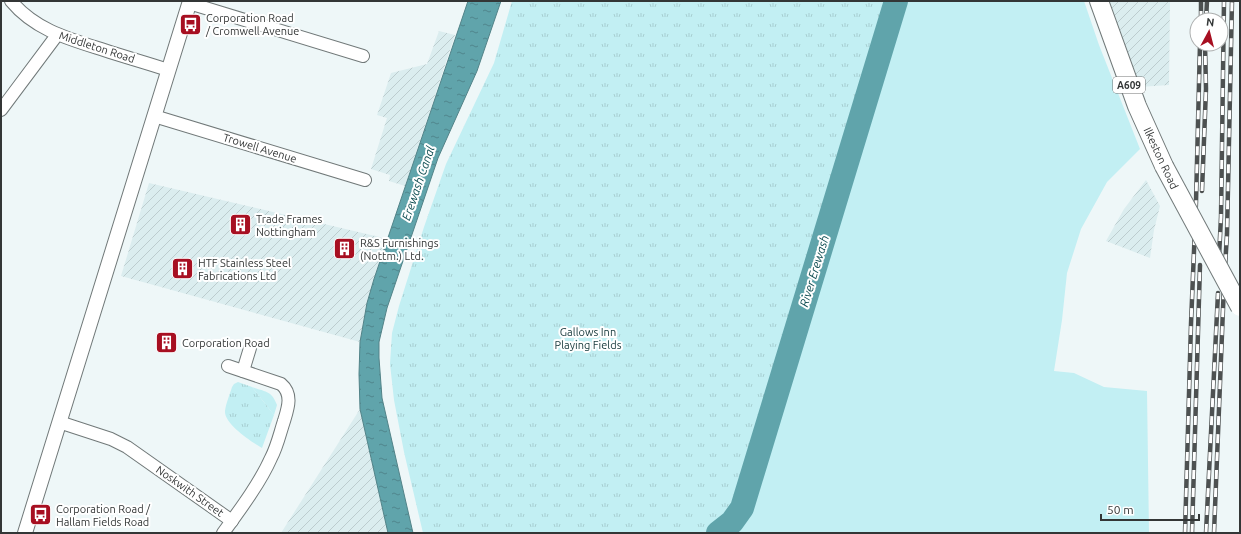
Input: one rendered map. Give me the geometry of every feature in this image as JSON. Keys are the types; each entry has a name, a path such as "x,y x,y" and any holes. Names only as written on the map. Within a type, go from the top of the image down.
{"main road":[{"name":"Ilkeston Road","path":"1099,1 1132,94 1164,166 1240,307"}],"street":[{"name":"Middleton Road","path":"11,1 25,15 57,35 168,70"},
{"path":"25,533 189,2 349,58 363,56"},
{"path":"1,110 57,35"},
{"name":"Trowell Avenue","path":"154,116 365,180"},
{"path":"243,371 250,348"},
{"name":"Noskwith Street","path":"59,422 111,439 127,447 232,521 262,476 272,457 289,402 288,392 281,384 228,366"},
{"path":"223,533 232,521"}],"shaded area":[{"path":"1109,1 1170,1 1169,85 1139,87"},
{"path":"439,31 455,35 405,186 389,181 390,175 371,169 387,118 377,115 391,73 427,64"},
{"path":"1146,180 1160,206 1154,230 1150,258 1106,241 1124,209"},
{"path":"149,183 388,239 367,303 360,342 121,276"},
{"path":"360,409 388,533 281,533"}],"green space":[{"name":"Gallows Inn Playing Fields","path":"512,1 888,1 745,481 735,511 711,533 423,533 404,452 394,400 390,364 392,333 424,227 446,164 494,63"},
{"path":"905,1 1084,1 1099,45 1140,149 1107,182 1081,229 1067,273 1062,320 1054,371 1074,373 1104,387 1147,391 1149,533 732,533 739,529 746,520 760,482 819,290 831,236"},
{"path":"238,382 252,387 274,415 262,448 239,432 226,416 225,411 232,387"},
{"path":"252,387 271,394 277,405 274,415"}],"water":[{"name":"Erewash Canal","path":"468,1 501,1 477,71 438,158 387,308 379,342 382,398 413,533 388,533 360,409 360,342 367,303 374,279"}],"waterway":[{"name":"River Erewash","path":"718,533 732,522 742,508 896,1"}],"railway":[{"path":"1201,1 1201,12"},
{"path":"1206,12 1207,1"},
{"path":"1218,277 1221,217 1224,1"},
{"path":"1214,533 1227,234 1232,1"},
{"path":"1185,533 1200,52"},
{"path":"1202,191 1206,89 1205,52"},
{"path":"1192,533 1200,265"},
{"path":"1206,533 1218,293"}],"place":[{"name":"Corporation Road / Cromwell Avenue","path":"190,24"},
{"name":"Trade Frames Nottingham","path":"240,225"},
{"name":"R&S Furnishings (Nottm.) Ltd.","path":"345,249"},
{"name":"HTF Stainless Steel Fabrications Ltd","path":"183,269"},
{"name":"Corporation Road","path":"167,343"},
{"name":"Corporation Road / Hallam Fields Road","path":"40,515"}]}
